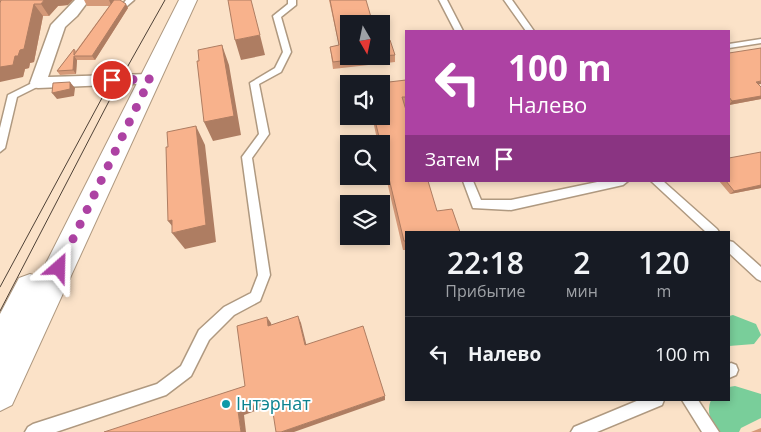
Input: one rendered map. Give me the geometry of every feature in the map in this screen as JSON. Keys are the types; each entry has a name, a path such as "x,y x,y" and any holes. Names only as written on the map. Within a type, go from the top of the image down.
{"main road":[{"path":"0,393 142,79 173,0"},
{"path":"0,347 142,79 188,0"}],"street":[{"path":"82,0 72,13 58,25 38,83 142,79"}],"lane":[{"path":"33,432 161,390 186,371 204,335 229,311 256,297 264,275 247,157 264,134 254,83 278,70 287,52 277,16 292,5 292,0"},
{"path":"443,0 458,30"},
{"path":"508,0 529,30"},
{"path":"730,46 761,40"},
{"path":"0,148 14,95 38,83"},
{"path":"468,182 477,205 511,205 618,182"},
{"path":"657,182 712,231"},
{"path":"730,247 761,275"},
{"path":"579,432 656,401"},
{"path":"690,401 711,432"}],"green space":[{"path":"733,315 756,324 761,335 754,344 730,346 730,316"},
{"path":"735,386 761,394 761,418 741,428 739,432 717,432 709,412 711,401 730,401 730,387"}],"building":[{"path":"1,0 44,0 41,4 34,4 24,49 20,50 18,56 15,56 13,65 0,67 0,3"},
{"path":"114,0 120,0 126,4 92,56 74,56 73,70 57,71 74,49 74,55"},
{"path":"228,0 251,0 260,35 235,40"},
{"path":"330,0 366,0 370,15 340,15 340,61 333,62 330,47 339,45"},
{"path":"390,40 395,55 390,55"},
{"path":"222,45 234,116 204,122 197,61 199,61 198,50"},
{"path":"761,48 761,81 756,82 761,87 761,96 732,101 730,98 730,53"},
{"path":"405,80 405,97 402,97 405,107 405,182 428,182 437,211 452,209 460,231 405,231 404,241 390,183 390,135 379,135 376,125 390,125 390,82"},
{"path":"70,82 70,89 52,93 53,83"},
{"path":"196,126 206,225 172,233 172,220 168,221 167,132"},
{"path":"761,152 761,185 734,191 727,182 730,182 730,158"},
{"path":"298,316 305,345 363,326 385,396 281,432 276,432 271,400 238,411 241,432 104,432 245,386 237,326 267,317 268,326"}],"tram line":[{"path":"0,311 120,80 165,0"},
{"path":"0,287 102,98"}],"place":[{"name":"Інтэрнат","path":"226,404"}],"route":[{"path":"59,268 150,79 112,80"}]}
